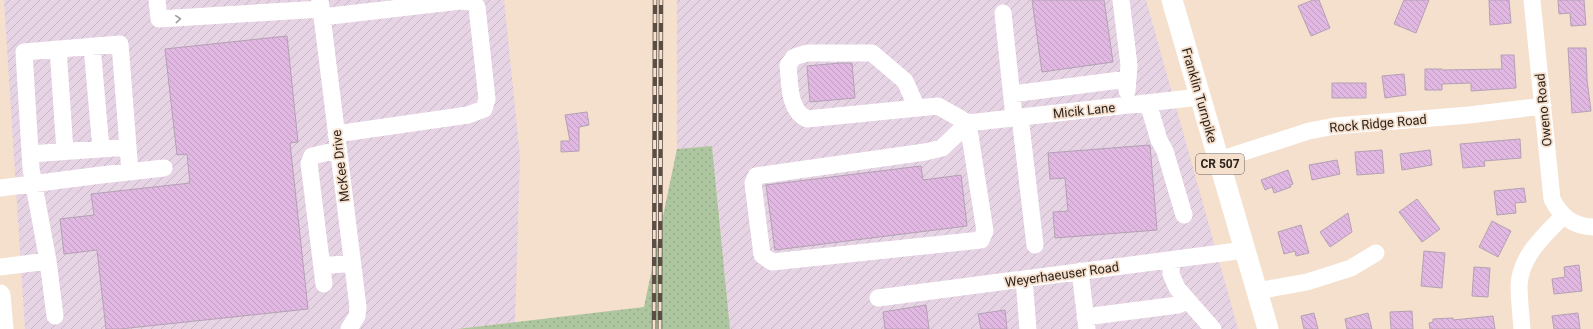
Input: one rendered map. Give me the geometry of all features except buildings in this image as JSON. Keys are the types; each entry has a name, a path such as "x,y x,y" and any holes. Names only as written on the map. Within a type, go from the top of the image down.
{"main road":[{"name":"Franklin Turnpike","path":"1172,0 1268,329"},
{"path":"0,295 3,329"}],"street":[{"path":"157,0 159,19 460,1 472,2 477,7 487,99 484,109 468,115 337,142 312,156 309,163 324,284"},
{"path":"1121,0 1129,65 1126,105"},
{"name":"Oweno Road","path":"1532,0 1550,190 1552,199 1563,216"},
{"name":"McKee Drive","path":"321,9 358,307 357,316 349,329"},
{"path":"1003,13 1012,94 1017,117 1035,245"},
{"path":"55,316 48,261 30,154 24,52 120,44 130,172"},
{"path":"92,46 101,149"},
{"path":"58,49 65,151"},
{"path":"917,108 905,81 872,53 807,54 794,57 788,65 790,94 796,110 801,116 807,119 938,106 968,123"},
{"path":"1012,94 1128,79"},
{"name":"Micik Lane","path":"968,123 1200,97"},
{"path":"1148,103 1159,140 1165,151 1184,215"},
{"name":"Rock Ridge Road","path":"1219,160 1308,131 1335,126 1469,115 1542,106"},
{"path":"968,123 985,231 981,240 772,262 762,255 753,183 756,176 772,172 925,152 942,148 968,123"},
{"path":"30,154 128,146"},
{"path":"0,188 164,168"},
{"path":"1522,329 1519,286 1520,274 1530,251 1563,216 1572,222 1583,226 1593,227"},
{"name":"Weyerhaeuser Road","path":"878,298 1245,250"},
{"path":"1257,290 1307,282 1351,268 1376,252"},
{"path":"1172,260 1171,274 1177,288 1213,329"},
{"path":"0,267 48,261"},
{"path":"322,266 352,263"},
{"path":"1080,271 1086,323 1187,301"},
{"path":"1024,279 1028,329"}],"shaded area":[{"path":"4,0 504,0 520,157 515,322 457,329 25,329"},
{"path":"677,0 1146,0 1238,329 730,329 712,146 677,149"}],"green space":[{"path":"712,146 730,329 457,329 644,307 677,149"}],"railway":[{"path":"654,329 655,0"},
{"path":"660,329 661,0"}]}
